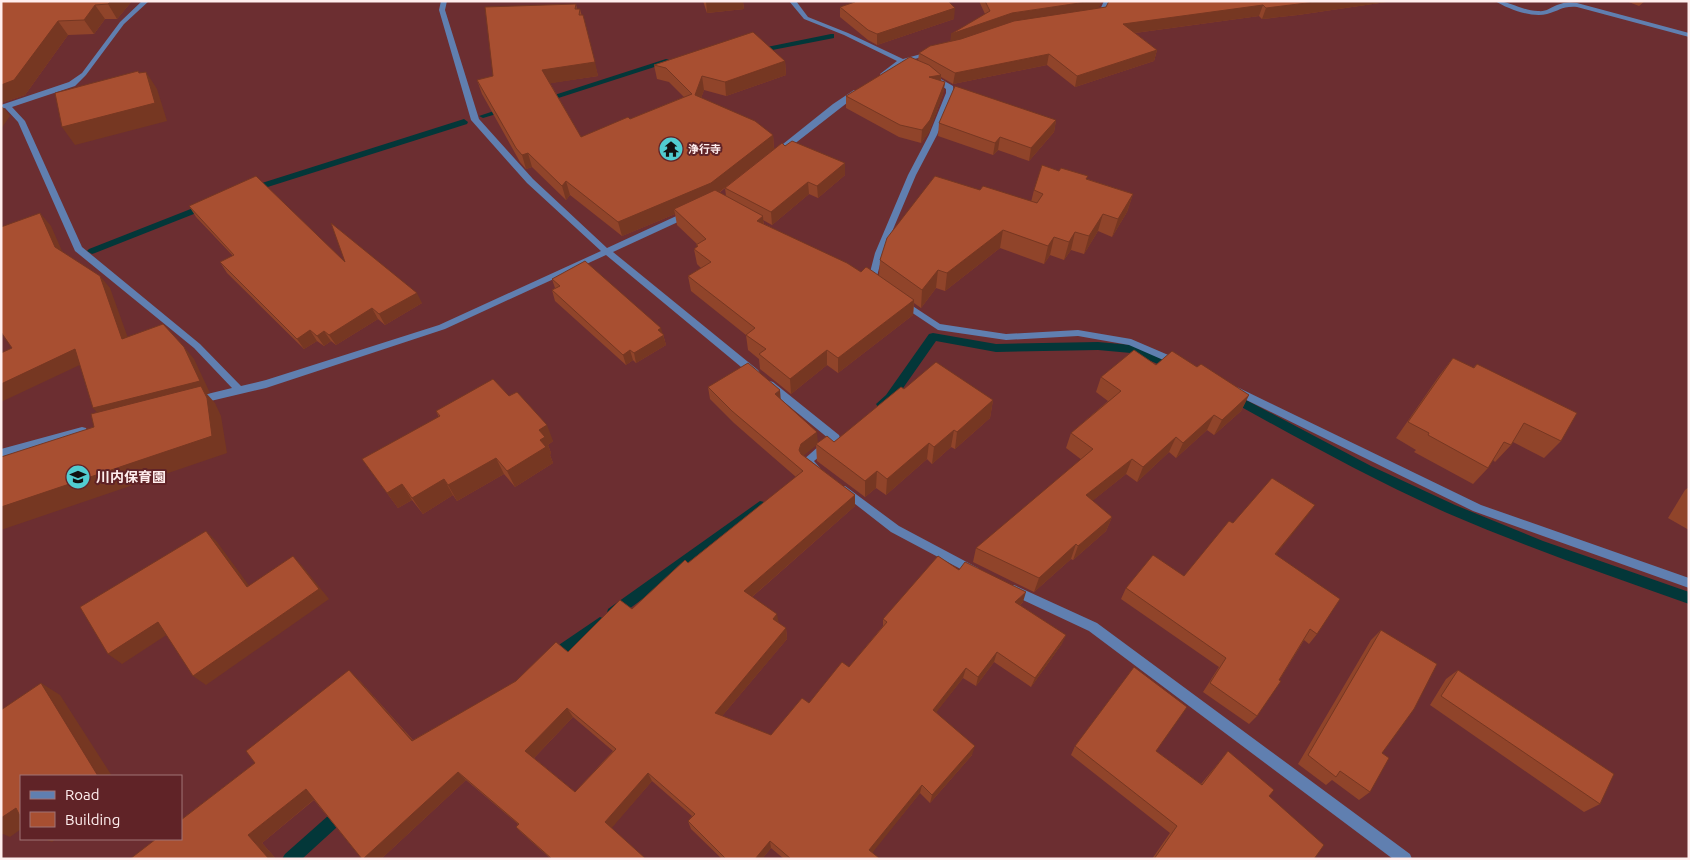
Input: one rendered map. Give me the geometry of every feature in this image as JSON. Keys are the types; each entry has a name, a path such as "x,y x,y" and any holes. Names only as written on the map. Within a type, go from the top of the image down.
{"street":[{"path":"4,106 72,84 84,74 122,23 146,1"},
{"path":"444,1 442,10 475,120 530,181 606,251 835,438 807,461 822,472"},
{"path":"792,1 806,18 846,34 902,61 950,88 950,93 933,135 912,175 878,253 872,280"},
{"path":"1083,18 1101,15 1107,1"},
{"path":"1498,1 1538,13 1546,12 1563,3 1577,5 1689,35"},
{"path":"776,154 836,106 902,61 939,51"},
{"path":"4,106 21,121 78,249 197,346 239,390"},
{"path":"191,402 266,384 442,328 700,209"},
{"path":"893,295 938,327 1006,337 1078,333 1131,342 1188,367"},
{"path":"1230,388 1477,508 1689,583"},
{"path":"1,453 87,430"},
{"path":"836,484 895,529 986,577"},
{"path":"1003,585 1093,627 1405,859"}],"building":[{"path":"1,1 111,1 108,4 95,5 84,20 58,21 14,80 1,85"},
{"path":"855,1 948,1 955,8 877,34 868,30 840,7"},
{"path":"985,1 1093,1 1012,13 951,34 990,11"},
{"path":"1109,1 1323,1 1266,8 1263,5 1123,24 1157,50 1077,76 1049,54 955,73 919,53 930,46 961,39 1014,21 1106,7"},
{"path":"576,4 575,9 580,9 579,15 583,15 595,62 542,70 581,137 628,117 630,119 692,94 666,68 654,65 753,32 785,61 725,82 702,76 695,95 755,121 773,135 711,183 618,222 566,181 562,186 528,153 522,155 516,148 477,80 493,76 485,7"},
{"path":"910,57 929,65 941,75 929,77 945,82 930,120 922,130 900,125 846,96"},
{"path":"138,71 139,73 146,72 155,103 62,127 55,93"},
{"path":"955,86 1056,120 1031,148 1000,137 995,143 939,123"},
{"path":"792,141 845,163 817,186 808,182 771,212 725,188 782,143 785,146"},
{"path":"1042,165 1059,171 1061,168 1088,176 1086,179 1133,194 1118,219 1103,214 1089,236 1075,232 1069,242 1054,237 1048,246 1003,230 947,273 938,270 922,290 880,260 887,238 935,176 980,190 983,186 1037,203 1043,194 1034,190"},
{"path":"256,176 345,262 331,223 417,293 379,314 372,308 329,335 324,331 317,336 310,330 297,339 220,262 234,255 189,206"},
{"path":"715,190 763,216 757,221 847,263 861,272 866,267 868,268 914,300 838,358 827,350 790,379 759,354 766,349 746,335 755,328 688,276 711,262 694,249 698,246 696,245 706,239 674,209"},
{"path":"40,213 55,247 100,276 122,339 163,324 184,347 200,381 93,408 75,349 1,384 1,353 12,348 1,332 1,227"},
{"path":"585,261 661,328 658,330 664,335 634,353 630,350 623,355 552,290 560,286 552,279"},
{"path":"1134,350 1156,365 1172,351 1197,367 1201,364 1249,395 1222,420 1214,415 1183,443 1176,437 1143,467 1132,459 1086,495 1112,517 1078,546 1076,544 1039,578 976,548 1093,449 1071,433 1121,391 1101,377"},
{"path":"1453,358 1474,368 1477,364 1577,413 1561,441 1524,423 1511,445 1504,442 1488,468 1408,422"},
{"path":"936,362 993,400 957,432 954,430 934,447 929,443 887,479 877,471 865,481 816,444 827,436 834,442 901,387 904,389"},
{"path":"748,363 780,390 775,394 817,432 801,444 799,450 801,454 855,495 744,591 777,614 773,619 786,628 715,713 771,735 802,698 809,703 842,662 849,667 887,622 883,619 938,556 959,570 965,562 1026,592 1015,602 1066,635 1035,678 997,652 978,677 966,668 933,710 975,746 932,795 922,785 869,850 879,859 791,859 770,841 755,859 726,859 688,821 695,814 648,773 605,822 646,859 552,859 516,827 519,824 458,772 363,859 306,789 248,835 269,859 130,859 155,840 182,840 182,819 255,763 246,751 349,670 412,741 516,681 556,642 568,652 620,600 632,609 685,560 688,563 803,471 732,411 708,387","holes":["567,708 616,749 575,792 525,751"]},
{"path":"493,379 509,396 517,392 547,425 539,430 545,437 540,440 546,447 507,471 496,458 448,485 444,479 412,498 402,484 387,493 362,459 440,416 436,411"},
{"path":"201,386 207,398 212,436 1,507 1,457 94,427 91,414"},
{"path":"1272,478 1315,505 1275,554 1340,599 1317,634 1310,629 1279,680 1281,681 1257,716 1210,683 1226,658 1126,588 1153,555 1184,576 1229,521 1233,523"},
{"path":"206,531 247,587 293,556 319,589 193,676 158,622 108,654 80,607"},
{"path":"1381,630 1437,664 1414,709 1382,753 1389,758 1370,792 1340,771 1336,777 1308,755"},
{"path":"1134,667 1187,707 1156,751 1202,785 1228,751 1274,790 1269,796 1324,845 1314,859 1154,859 1177,826 1075,746"},
{"path":"1458,670 1614,774 1600,804 1441,696"},
{"path":"41,683 97,775 20,775 20,816 16,808 1,818 1,710"}],"waterway":[{"path":"757,51 831,36"},
{"path":"543,100 669,61"},
{"path":"483,116 506,110"},
{"path":"252,189 464,122"},
{"path":"92,251 206,206"},
{"path":"882,404 890,398 933,337 996,348 1098,346 1132,349 1175,367"},
{"path":"1231,396 1367,469 1451,509 1539,545 1689,598"},
{"path":"613,613 760,506"},
{"path":"552,657 600,623"},
{"path":"290,859 343,812"}],"place":[{"name":"浄行寺","path":"671,149"},
{"name":"川内保育園","path":"78,477"}]}
